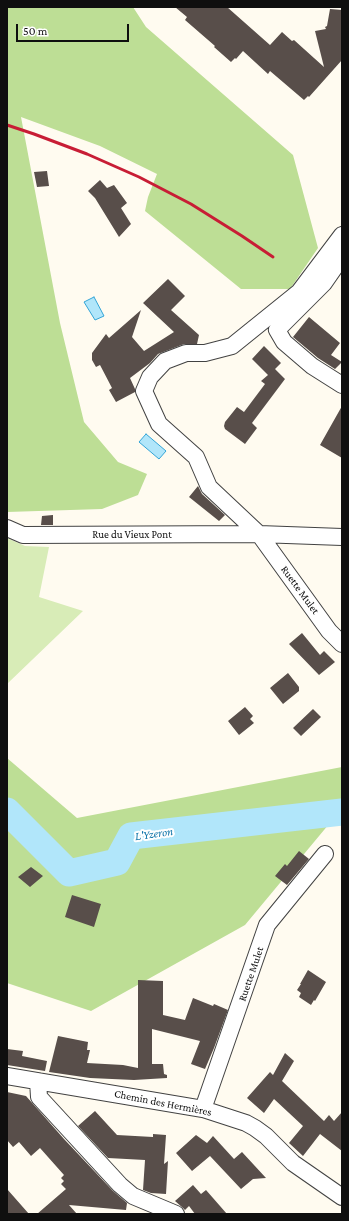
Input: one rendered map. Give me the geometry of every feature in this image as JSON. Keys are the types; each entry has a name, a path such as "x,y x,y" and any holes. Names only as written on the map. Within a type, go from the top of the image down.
{"street":[{"name":"Ruette Mulet","path":"342,235 299,292 232,346 205,353 186,353 165,361 150,377 144,391 159,424 196,457 209,487 260,534 329,631 342,644"},
{"path":"342,257 324,283 277,330 284,342 306,361 342,385"},
{"name":"Rue du Vieux Pont","path":"7,528 23,535 260,534 342,537"},
{"name":"Ruette Mulet","path":"204,1109 268,925 325,854"},
{"name":"Chemin des Hermières","path":"7,1076 204,1109 246,1123 266,1136 293,1163 342,1197"},
{"path":"38,1082 39,1097 120,1186 133,1196 176,1214"}],"green space":[{"path":"7,7 133,7 146,27 293,155 318,248 290,289 241,289 145,211 148,197 157,174 100,146 21,117 60,323 84,422 118,462 147,474 138,495 102,509 7,512"},
{"path":"7,538 25,546 49,547 39,597 83,611 7,684"},
{"path":"7,758 77,818 342,767 342,823 334,818 245,925 91,1011 7,983"}],"water":[{"path":"94,297 104,316 95,320 84,302"},
{"path":"146,434 166,451 159,459 139,442"}],"building":[{"path":"175,7 227,7 270,45 282,32 292,41 294,40 324,67 315,31 326,29 325,27 327,26 330,9 342,10 342,60 309,97 308,96 304,100 270,71 268,74 243,51 231,62 185,20 187,17"},
{"path":"47,171 49,186 37,187 34,172"},
{"path":"100,180 107,188 114,185 127,203 121,208 131,224 119,237 95,198 88,191"},
{"path":"168,279 185,296 171,310 199,335 197,344 184,344 158,354 150,363 130,378 135,392 116,402 109,390 112,388 100,365 96,367 92,360 92,353 106,334 109,338 141,310 132,337 144,351 174,332 143,303"},
{"path":"309,317 340,343 331,355 342,362 335,369 318,358 293,337"},
{"path":"264,346 281,363 275,369 285,379 252,423 257,428 245,444 225,429 224,426 225,422 237,407 244,412 265,384 261,381 268,375 252,359"},
{"path":"342,406 342,458 320,445"},
{"path":"198,486 202,494 225,515 219,521 189,497"},
{"path":"53,515 53,525 41,525 42,516"},
{"path":"302,633 320,655 324,651 335,662 319,675 289,644"},
{"path":"288,673 299,687 299,691 283,704 270,688"},
{"path":"245,707 253,716 250,719 254,723 239,735 228,721"},
{"path":"313,709 321,717 301,736 293,728"},
{"path":"299,851 309,859 287,885 275,876 285,864 287,866"},
{"path":"31,867 43,876 30,887 18,877"},
{"path":"72,895 101,904 94,927 65,917"},
{"path":"308,970 326,982 311,1005 299,997 301,993 297,990"},
{"path":"138,980 163,981 163,1015 185,1020 193,998 228,1010 205,1069 191,1064 200,1041 152,1029 152,1064 163,1064 164,1074 167,1075 167,1078 134,1080 90,1078 49,1072 58,1036 88,1042 87,1050 90,1050 87,1063 123,1065 138,1068"},
{"path":"7,1049 23,1051 22,1056 47,1061 45,1071 7,1065"},
{"path":"285,1053 294,1061 282,1081 324,1121 329,1115 334,1121 342,1112 342,1151 320,1134 303,1156 289,1143 303,1126 274,1099 264,1113 247,1098 270,1072 273,1075"},
{"path":"7,1092 26,1096 113,1191 127,1203 126,1210 69,1205 77,1214 37,1214 66,1189 61,1184 64,1181 61,1178 64,1175 40,1148 31,1156 19,1142 13,1147 7,1140"},
{"path":"95,1111 117,1135 153,1137 153,1134 166,1135 164,1164 168,1161 166,1194 151,1193 143,1190 145,1160 108,1158 78,1126"},
{"path":"196,1135 207,1143 213,1136 234,1159 242,1152 266,1178 253,1179 241,1189 210,1156 192,1171 176,1153"},
{"path":"193,1185 201,1194 206,1190 227,1214 195,1214 189,1206 185,1210 175,1201"},
{"path":"7,1189 29,1214 7,1214"}],"waterway":[{"name":"L'Yzeron","path":"7,811 69,873 117,862 131,836 342,812"}],"railway":[{"path":"7,125 87,154 139,177 191,204 273,257"}]}
